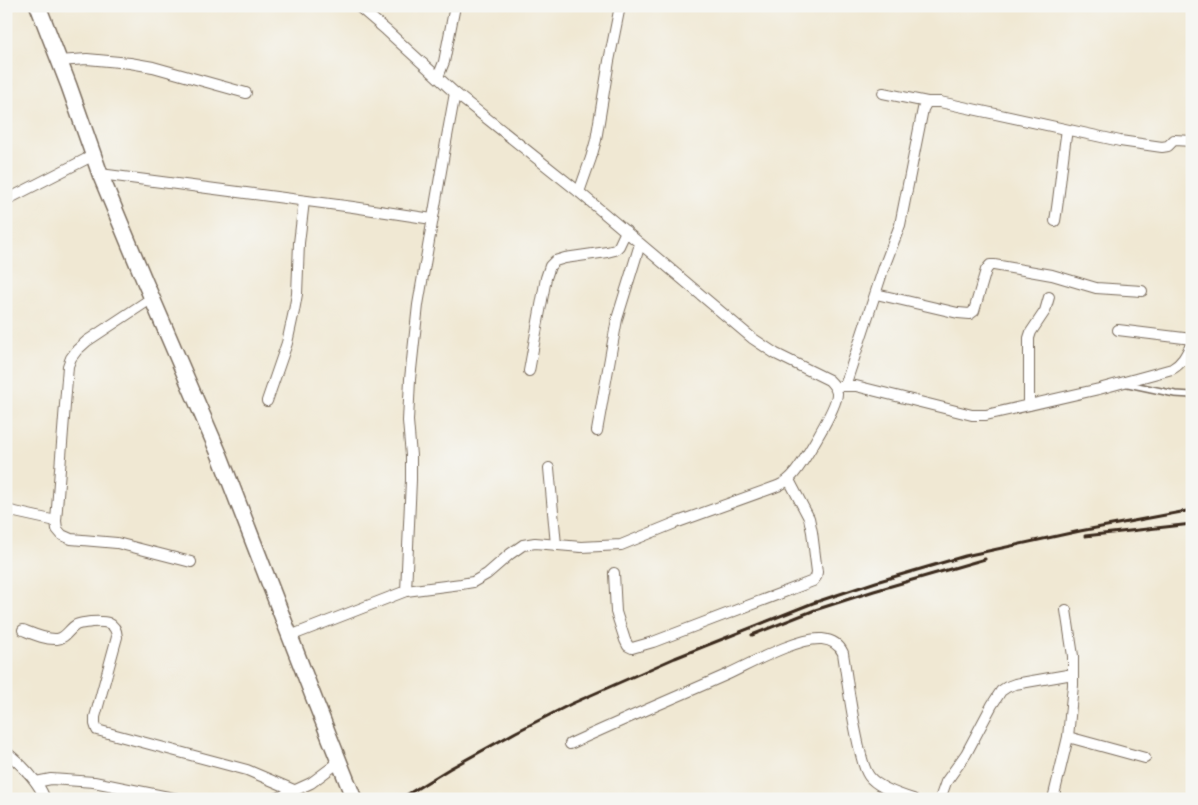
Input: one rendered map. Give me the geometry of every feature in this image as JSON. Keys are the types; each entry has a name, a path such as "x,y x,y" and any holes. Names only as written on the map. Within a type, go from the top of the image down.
{"street":[{"path":"38,6 100,174 220,456 354,799"},
{"path":"358,6 455,93 579,192 752,338 776,354 840,386 856,386 972,415 986,415 1123,382 1178,366 1192,343"},
{"path":"438,77 444,62 454,6"},
{"path":"579,192 596,140 620,6"},
{"path":"59,60 87,59 153,67 246,93"},
{"path":"406,591 411,480 408,422 409,386 418,306 455,93"},
{"path":"883,94 926,102 940,102 1066,130 1157,147 1168,146 1174,140 1192,141"},
{"path":"290,636 406,591 473,582 487,574 523,545 535,543 581,547 621,545 775,488 789,480 828,420 837,392 876,294 900,225 926,102"},
{"path":"1055,221 1066,130"},
{"path":"8,199 94,155"},
{"path":"100,174 432,219"},
{"path":"267,401 291,327 297,294 298,251 304,201"},
{"path":"529,371 546,278 550,266 555,261 565,258 615,250 626,231"},
{"path":"597,430 617,319 640,244"},
{"path":"876,294 958,313 970,314 974,311 986,270 990,265 1052,275 1096,288 1142,291"},
{"path":"1029,405 1029,338 1045,311 1049,297"},
{"path":"152,298 87,341 71,358 68,366 56,521 57,529 62,535 71,539 117,543 191,562"},
{"path":"1118,330 1192,339"},
{"path":"549,468 556,545"},
{"path":"614,573 616,612 625,640 628,646 632,648 653,642 812,581 816,577 817,572 809,518 789,480"},
{"path":"6,510 56,521"},
{"path":"1053,799 1068,737 1073,684 1073,656 1066,610"},
{"path":"23,630 56,639 66,635 76,625 107,622 113,626 117,637 95,717 97,730 246,770 294,790"},
{"path":"570,744 787,647 810,640 822,639 834,642 840,646 843,653 854,726 865,768 870,777 878,785 913,799"},
{"path":"940,799 946,782 966,754 985,716 1001,691 1015,684 1073,674"},
{"path":"1068,737 1145,758"},
{"path":"6,752 18,762 48,798"},
{"path":"276,799 311,783 339,762"},
{"path":"36,782 51,779 88,781 178,799"}],"lane":[{"path":"1123,382 1175,394 1192,395"}],"railway":[{"path":"400,799 449,769 571,704 675,658 813,603 965,556 1080,531 1192,510"},
{"path":"1085,536 1192,524"},
{"path":"752,635 815,610 985,559"}]}
